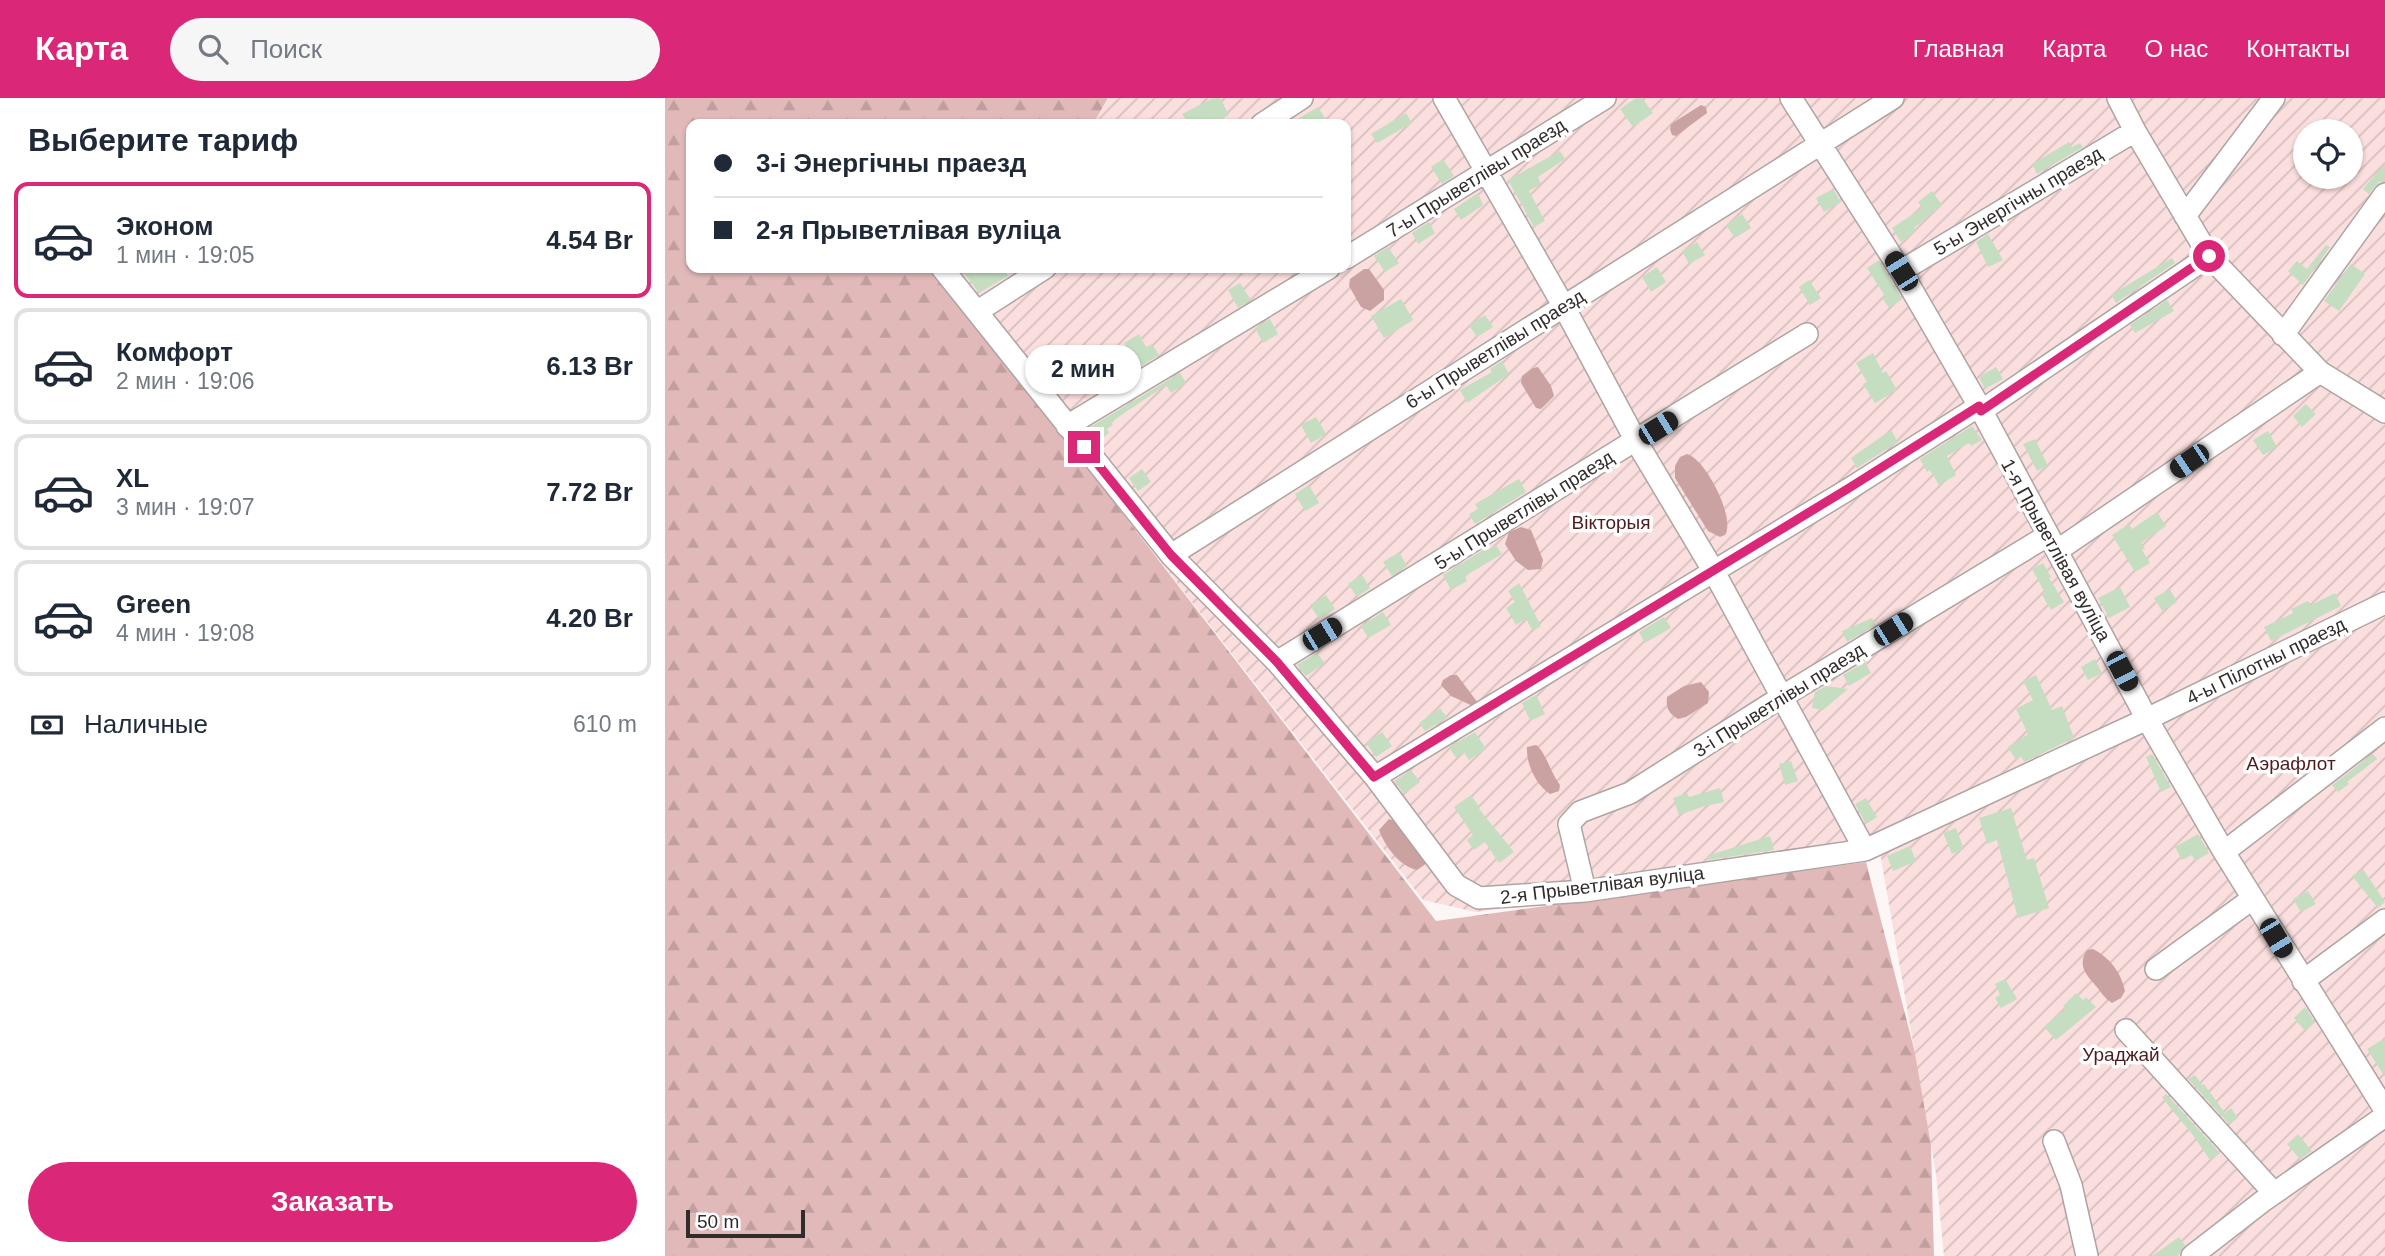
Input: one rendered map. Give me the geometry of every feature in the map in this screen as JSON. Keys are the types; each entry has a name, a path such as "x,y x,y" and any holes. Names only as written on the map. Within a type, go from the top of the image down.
{"lane":[{"path":"1270,119 1302,98"},
{"path":"1444,98 1563,305 1636,441 1713,570 1865,850"},
{"name":"7-ы Прыветлівы праезд","path":"1351,255 1605,98"},
{"name":"1-я Прыветлівая вуліца","path":"1791,98 1901,271 1980,409 2147,719 2224,852 2385,1110"},
{"name":"6-ы Прыветлівы праезд","path":"1171,555 1893,98"},
{"path":"2118,98 2134,131 2209,256 2320,372 2385,412"},
{"path":"2185,216 2274,98"},
{"name":"5-ы Энергічны праезд","path":"1901,271 2134,131"},
{"path":"2283,335 2385,194"},
{"path":"1374,777 1980,409 2209,256"},
{"name":"2-я Прыветлівая вуліца","path":"946,273 1171,555 1277,662 1374,777 1456,885 1479,898 1585,891 1865,850 2147,719"},
{"path":"978,312 1037,273"},
{"path":"1067,426 1321,273"},
{"name":"5-ы Прыветлівы праезд","path":"1277,662 1807,334"},
{"name":"3-і Прыветлівы праезд","path":"1585,891 1569,824 1580,812 1630,793 1783,696 2052,543 2320,372"},
{"name":"4-ы Пілотны праезд","path":"2147,719 2385,603"},
{"path":"2224,852 2385,728"},
{"path":"2156,969 2252,899"},
{"path":"2303,981 2385,920"},
{"path":"2126,1030 2274,1193"},
{"path":"2192,1256 2274,1193 2385,1116"},
{"path":"2054,1141 2071,1185 2087,1256"}],"green space":[{"path":"665,98 1108,98 1096,119 686,119 686,273 938,273 1436,921 1866,862 1930,1111 1934,1256 665,1256"},
{"path":"1108,98 2385,98 2385,1256 1944,1256 1936,1174 1880,853 1476,912 1423,900 937,273 1351,273 1351,119 1096,119"}],"shaded area":[{"path":"1701,105 1706,107 1707,113 1676,136 1672,135 1671,124"},
{"path":"1364,269 1369,269 1384,290 1384,300 1370,311 1361,307 1349,286 1350,279"},
{"path":"1538,367 1551,386 1554,396 1541,409 1536,408 1521,383 1522,376"},
{"path":"1687,454 1695,458 1717,490 1726,516 1725,535 1720,537 1708,531 1675,478 1675,466 1680,457"},
{"path":"1521,527 1531,530 1543,560 1541,569 1528,570 1516,561 1505,544 1509,532"},
{"path":"1457,675 1478,703 1475,707 1451,696 1441,685 1443,680"},
{"path":"1701,682 1709,692 1708,703 1686,717 1678,719 1672,715 1667,707 1667,697 1684,686"},
{"path":"1536,745 1543,752 1560,785 1559,791 1550,794 1533,774 1527,747"},
{"path":"1389,819 1398,822 1427,863 1417,870 1399,860 1385,842 1379,830"},
{"path":"2093,949 2114,966 2121,978 2125,991 2121,998 2112,1003 2084,970 2084,955 2087,950"}],"building":[{"path":"1213,98 1220,98 1229,115 1221,119 1186,119 1182,114"},
{"path":"1636,98 1642,98 1653,113 1633,127 1620,109"},
{"path":"1318,107 1325,118 1323,119 1298,119"},
{"path":"1406,113 1412,123 1377,143 1371,134"},
{"path":"2069,142 2072,147 2080,143 2083,147 2037,174 2032,164"},
{"path":"1560,151 1565,159 1538,177 1541,184 1529,191 1545,221 1534,227 1508,180"},
{"path":"1443,159 1454,176 1442,184 1431,167"},
{"path":"2385,163 2385,181 2379,182 2369,194 2363,189"},
{"path":"1833,189 1841,202 1824,212 1816,198"},
{"path":"1932,191 1942,205 1901,242 1892,228 1922,208 1918,202"},
{"path":"1478,193 1483,205 1461,220 1454,209"},
{"path":"1742,214 1751,228 1735,238 1726,225"},
{"path":"1429,222 1435,233 1418,244 1412,233"},
{"path":"1988,234 2003,260 1988,267 1976,242"},
{"path":"1697,242 1705,255 1689,264 1682,251"},
{"path":"2326,245 2330,247 2303,285 2288,271 2297,261 2307,269"},
{"path":"1388,247 1399,263 1385,272 1374,256"},
{"path":"2172,258 2175,263 2116,303 2111,295"},
{"path":"1879,260 1902,299 1889,308 1882,298 1885,296 1867,268"},
{"path":"2351,264 2365,274 2339,311 2324,301"},
{"path":"1657,267 1666,282 1651,292 1642,277"},
{"path":"964,273 1006,273 1008,276 979,293"},
{"path":"1809,280 1821,298 1810,305 1799,287"},
{"path":"1240,283 1251,300 1238,308 1228,290"},
{"path":"1401,299 1413,320 1384,338 1371,316"},
{"path":"2167,300 2174,311 2135,333 2130,325"},
{"path":"1485,315 1493,327 1477,337 1469,325"},
{"path":"1270,319 1278,334 1263,343 1255,328"},
{"path":"1139,334 1146,347 1152,344 1159,355 1138,368 1124,343"},
{"path":"1873,353 1883,373 1886,371 1897,390 1875,403 1863,384 1867,382 1856,363"},
{"path":"1502,361 1509,374 1467,403 1460,390 1492,372 1490,369"},
{"path":"1996,367 2003,379 1985,389 1979,377"},
{"path":"1180,373 1186,383 1171,393 1166,385 1111,422 1113,425 1107,429 1109,433 1097,442 1087,429"},
{"path":"2306,404 2316,414 2302,427 2293,416"},
{"path":"1316,417 1326,434 1311,443 1301,425"},
{"path":"1972,426 1982,440 1971,446 1969,443 1947,456 1956,475 1939,485 1920,459"},
{"path":"1891,430 1898,442 1857,468 1851,458"},
{"path":"2268,431 2277,447 2263,455 2253,440"},
{"path":"2035,439 2048,466 2037,471 2023,444"},
{"path":"1142,469 1151,482 1138,491 1129,478"},
{"path":"1519,479 1526,492 1475,524 1469,514 1478,509 1475,504"},
{"path":"1309,485 1319,503 1305,511 1295,494"},
{"path":"2157,512 2166,526 2141,543 2150,563 2135,572 2112,535 2129,524 2132,529"},
{"path":"1496,545 1502,554 1465,576 1467,581 1451,590 1443,575 1486,548 1488,550"},
{"path":"1399,552 1407,566 1392,576 1383,562"},
{"path":"2043,563 2064,602 2051,610 2032,569"},
{"path":"1362,575 1370,588 1357,597 1348,584"},
{"path":"1519,583 1541,626 1533,631 1526,619 1516,625 1506,608 1515,602 1508,591"},
{"path":"2120,587 2130,607 2109,618 2098,598"},
{"path":"2170,589 2177,602 2162,611 2154,598"},
{"path":"2335,593 2341,606 2271,641 2264,627 2293,613 2291,609 2308,601 2311,605"},
{"path":"1326,595 1335,609 1319,619 1310,605"},
{"path":"1383,612 1391,625 1368,638 1361,626"},
{"path":"1664,617 1671,628 1645,643 1639,632"},
{"path":"1872,618 1875,625 1847,642 1842,631"},
{"path":"1317,653 1325,663 1306,676 1297,665"},
{"path":"2095,659 2102,673 2088,680 2081,667"},
{"path":"1865,662 1871,673 1849,686 1843,675"},
{"path":"2036,675 2052,710 2062,706 2074,738 2024,762 2021,756 2016,760 2008,747 2028,734 2016,709 2033,700 2023,681"},
{"path":"1826,686 1848,689 1823,710 1812,708 1815,692"},
{"path":"1536,695 1545,714 1530,721 1522,703"},
{"path":"1440,708 1447,718 1425,731 1419,723"},
{"path":"1382,732 1392,746 1376,757 1366,743"},
{"path":"1475,732 1486,749 1469,760 1464,752 1456,758 1449,747"},
{"path":"2152,754 2171,787 2161,792 2146,757"},
{"path":"2373,754 2377,759 2338,792 2332,785"},
{"path":"1791,761 1798,781 1785,785 1779,764"},
{"path":"1411,770 1420,782 1404,794 1394,781"},
{"path":"1720,788 1724,802 1679,815 1673,798 1687,793 1689,797"},
{"path":"1471,795 1514,852 1499,863 1485,842 1474,850 1467,840 1473,835 1454,807"},
{"path":"1866,798 1877,817 1866,824 1855,804"},
{"path":"2011,808 2027,860 2034,858 2049,908 2018,918 1997,840 1987,844 1979,818"},
{"path":"1956,828 1964,849 1952,854 1943,833"},
{"path":"2198,834 2209,853 2195,861 2192,855 2182,860 2175,847"},
{"path":"1770,836 1774,850 1708,860 1707,856"},
{"path":"1910,846 1916,861 1893,871 1887,856"},
{"path":"2363,869 2385,902 2378,908 2352,876"},
{"path":"2308,891 2316,904 2301,912 2293,899"},
{"path":"2005,979 2017,999 2001,1008 1995,998 2000,995 1995,984"},
{"path":"2076,993 2083,1000 2086,997 2096,1007 2056,1040 2044,1027 2065,1009 2063,1006"},
{"path":"2305,1007 2315,1022 2305,1031 2294,1018"},
{"path":"2385,1038 2385,1077 2367,1049"},
{"path":"2195,1075 2225,1113 2231,1108 2238,1118 2229,1124 2188,1079"},
{"path":"2166,1094 2220,1153 2210,1160 2162,1097"},
{"path":"2298,1134 2312,1151 2300,1159 2287,1144"},
{"path":"2179,1237 2185,1245 2178,1256 2152,1256"}],"route":[{"path":"1084,447 1171,555 1277,662 1374,777 1979,406 1981,411 2209,256"}],"park label":[{"name":"Вікторыя","path":"1611,522"},
{"name":"Аэрафлот","path":"2291,763"},
{"name":"Ураджай","path":"2121,1054"}]}
